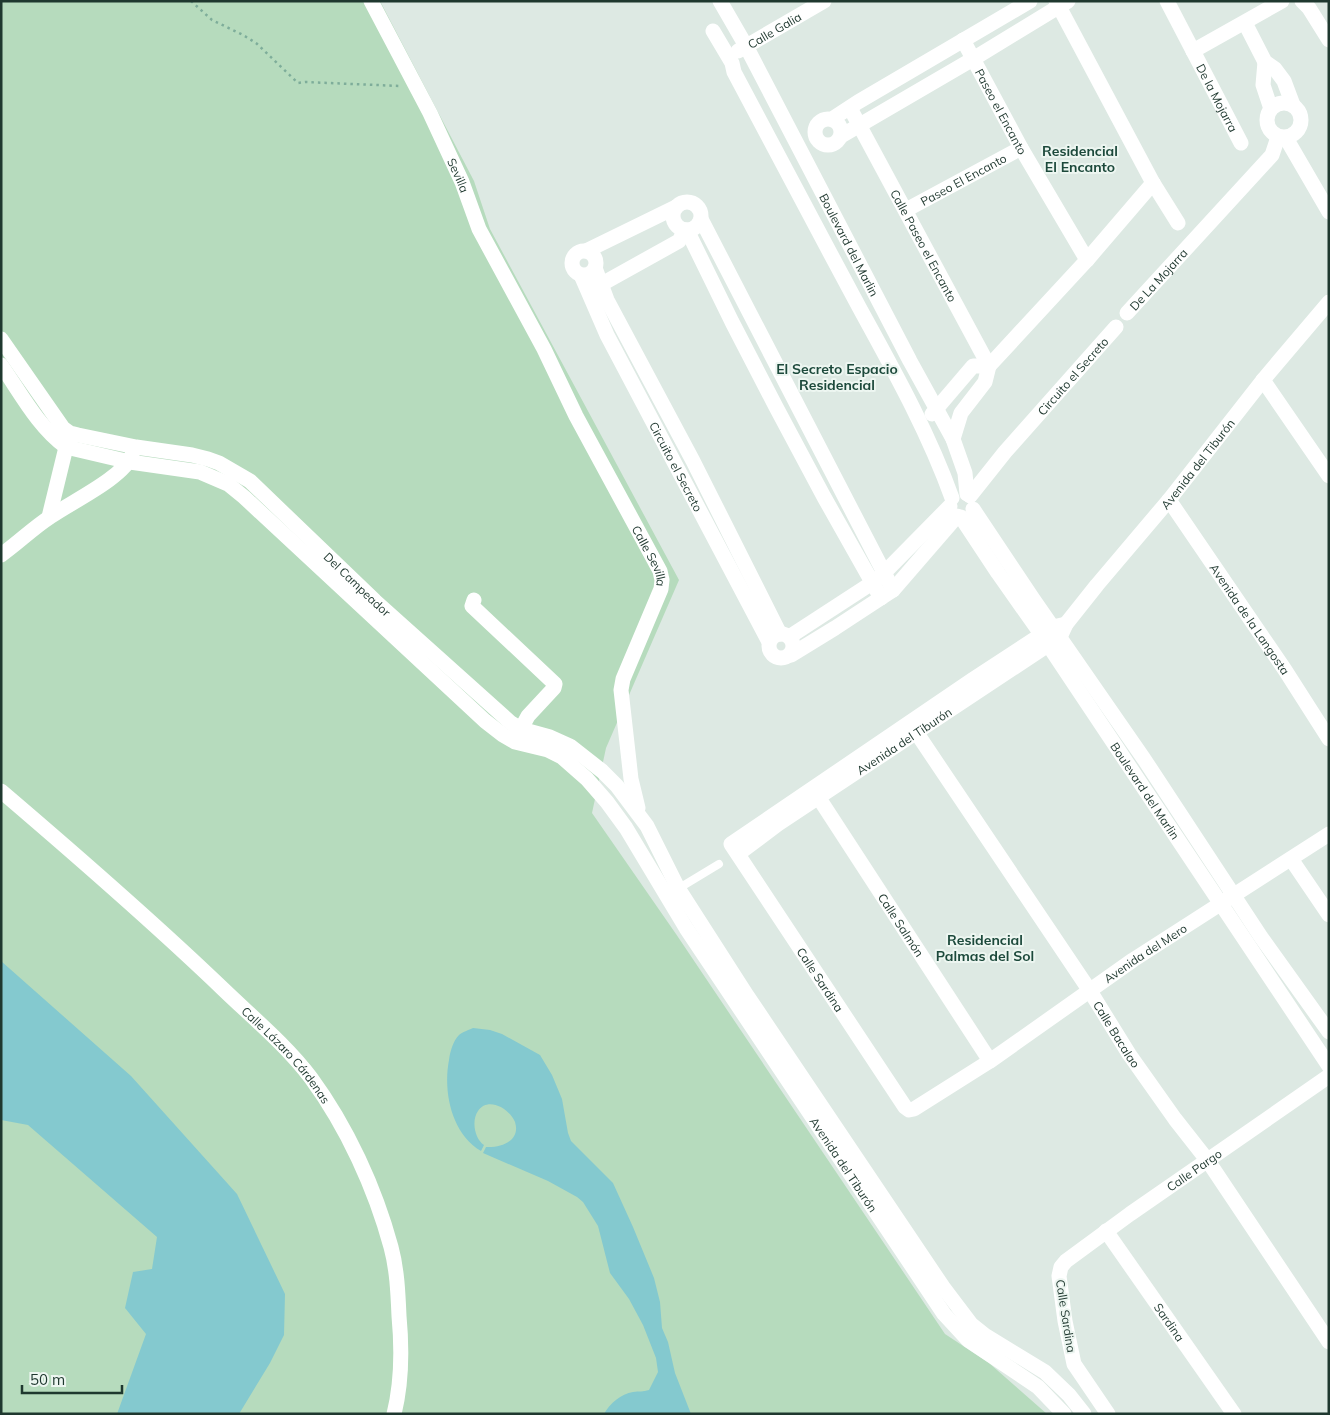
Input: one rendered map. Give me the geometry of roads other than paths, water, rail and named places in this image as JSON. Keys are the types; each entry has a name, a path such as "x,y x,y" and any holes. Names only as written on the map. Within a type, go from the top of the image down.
{"street":[{"name":"Sevilla","path":"371,1 430,113 462,182 479,229 544,349"},
{"name":"Boulevard del Marlin","path":"720,1 802,151 910,361 953,439 965,473 961,505"},
{"name":"Calle Galia","path":"732,63 737,52 824,1"},
{"path":"1030,1 832,119 822,120 816,128 817,138 820,142 829,144 838,140 841,136 973,59 1061,3 1153,183 1178,223"},
{"name":"De la Mojarra","path":"1166,1 1241,143"},
{"name":"De la Mojarra","path":"1193,51 1282,1"},
{"path":"1302,1 1309,8 1329,40"},
{"path":"1245,23 1265,62 1276,69 1284,81 1293,105 1299,111 1302,120 1300,128 1294,135 1282,138"},
{"name":"Boulevard del Marlin","path":"712,31 732,63 734,72 780,160 894,370 961,505 1003,568 1054,633 1144,759 1234,896 1329,1032"},
{"name":"Paseo el Encanto","path":"963,40 1021,148 1087,260"},
{"path":"1265,62 1263,85 1271,109"},
{"path":"1293,105 1277,104 1267,116 1267,125 1271,132 1282,138 1329,212"},
{"name":"Calle Paseo el Encanto","path":"850,108 989,366"},
{"path":"832,119 840,126 841,136"},
{"name":"De La Mojarra","path":"1127,313 1272,155 1282,138"},
{"name":"Paseo El Encanto","path":"906,210 1021,148"},
{"path":"780,160 802,151"},
{"path":"953,439 961,413 985,382 989,366 1087,260 1153,183"},
{"path":"681,203 694,203 702,212 702,219 699,225 686,230 679,241 589,283 573,268 572,258 576,253 586,251 681,203"},
{"path":"676,207 673,212 676,224 686,230 776,407 887,594"},
{"path":"702,219 793,399 878,578"},
{"name":"Circuito el Secreto","path":"586,251 595,258 595,268 589,283 607,335 678,469 779,638"},
{"name":"Circuito el Secreto","path":"589,283 693,461 779,638"},
{"name":"Avenida del Tiburón","path":"734,849 1054,633 1169,500 1263,380 1329,302"},
{"name":"Circuito el Secreto","path":"791,655 887,594 1006,452 1116,327"},
{"path":"1,339 64,428 68,440 49,517"},
{"name":"Calle Sevilla","path":"544,349 576,416 660,571 662,580 661,589 623,678 621,690 624,783"},
{"path":"1,364 39,420 58,441 68,440"},
{"path":"926,434 930,417 936,407 973,366 989,366"},
{"path":"1263,380 1329,476"},
{"path":"776,407 793,399"},
{"name":"Del Campeador","path":"68,440 192,455 219,463 250,481 282,523"},
{"name":"Del Campeador","path":"68,440 130,462 200,472 215,477 228,484 282,523 423,654 497,711 521,729 550,737 570,746 596,766 624,783 673,892"},
{"path":"1,555 49,517 112,477 130,462 136,447"},
{"path":"678,469 693,461"},
{"name":"Avenida de la Langosta","path":"1169,500 1329,738"},
{"name":"Circuito el Secreto","path":"779,638 878,578 921,534 961,505"},
{"path":"474,600 472,606 555,684 554,688 528,716 521,729"},
{"name":"Boulevard del Marlin","path":"1054,633 1220,904 1329,1066"},
{"path":"779,638 794,646 791,655 782,659 773,656 770,652 779,638"},
{"name":"Del Campeador","path":"423,654 468,706 503,735 516,742 548,750 574,766 607,802 673,892"},
{"name":"Calle Bacalao","path":"913,728 1090,991 1129,1054 1175,1119 1208,1161 1329,1342"},
{"path":"607,802 624,783"},
{"name":"Calle Lázaro Cárdenas","path":"1,790 105,880 200,967 286,1050 316,1086 351,1143 371,1185 391,1248 397,1278 401,1342 397,1402 394,1414"},
{"name":"Calle Salmón","path":"816,793 990,1061"},
{"path":"626,828 638,822 640,816"},
{"name":"Avenida del Mero","path":"914,1110 990,1061 1133,960 1329,834"},
{"name":"Calle Sardina","path":"734,849 905,1107 909,1110 914,1110"},
{"path":"1291,859 1329,915"},
{"name":"Avenida del Tiburón","path":"673,892 746,994 793,1076 905,1244 971,1324 986,1336 1045,1372 1069,1395 1084,1414"},
{"name":"Calle Pargo","path":"1061,1267 1066,1261 1106,1231 1329,1076"},
{"name":"Sardina","path":"1106,1231 1234,1414"},
{"name":"Avenida del Tiburón","path":"905,1244 927,1290 957,1330 980,1349 1038,1387 1064,1414"},
{"name":"Calle Sardina","path":"1061,1267 1059,1276 1061,1294 1074,1364 1108,1414"}],"lane":[{"path":"673,892 719,864"}],"water":[{"path":"1,961 131,1076 237,1194 285,1294 284,1335 270,1363 239,1414 117,1414 146,1334 125,1308 133,1272 152,1269 157,1237 28,1125 1,1120"},
{"path":"473,1028 502,1034 540,1055 552,1075 562,1099 571,1141 613,1183 654,1278 660,1302 662,1328 668,1342 675,1373 691,1414 604,1414 620,1397 633,1392 649,1390 658,1372 656,1358 643,1325 629,1299 610,1273 598,1226 583,1202 548,1181 483,1153 486,1147 503,1145 512,1139 516,1129 515,1122 509,1113 493,1104 482,1107 478,1111 474,1125 478,1139 484,1145 481,1151 462,1134 451,1110 447,1072 449,1057 457,1037"}],"district":[{"name":"Residencial El Encanto","path":"1080,160"},
{"name":"El Secreto Espacio Residencial","path":"837,378"},
{"name":"Residencial Palmas del Sol","path":"985,948"}]}
